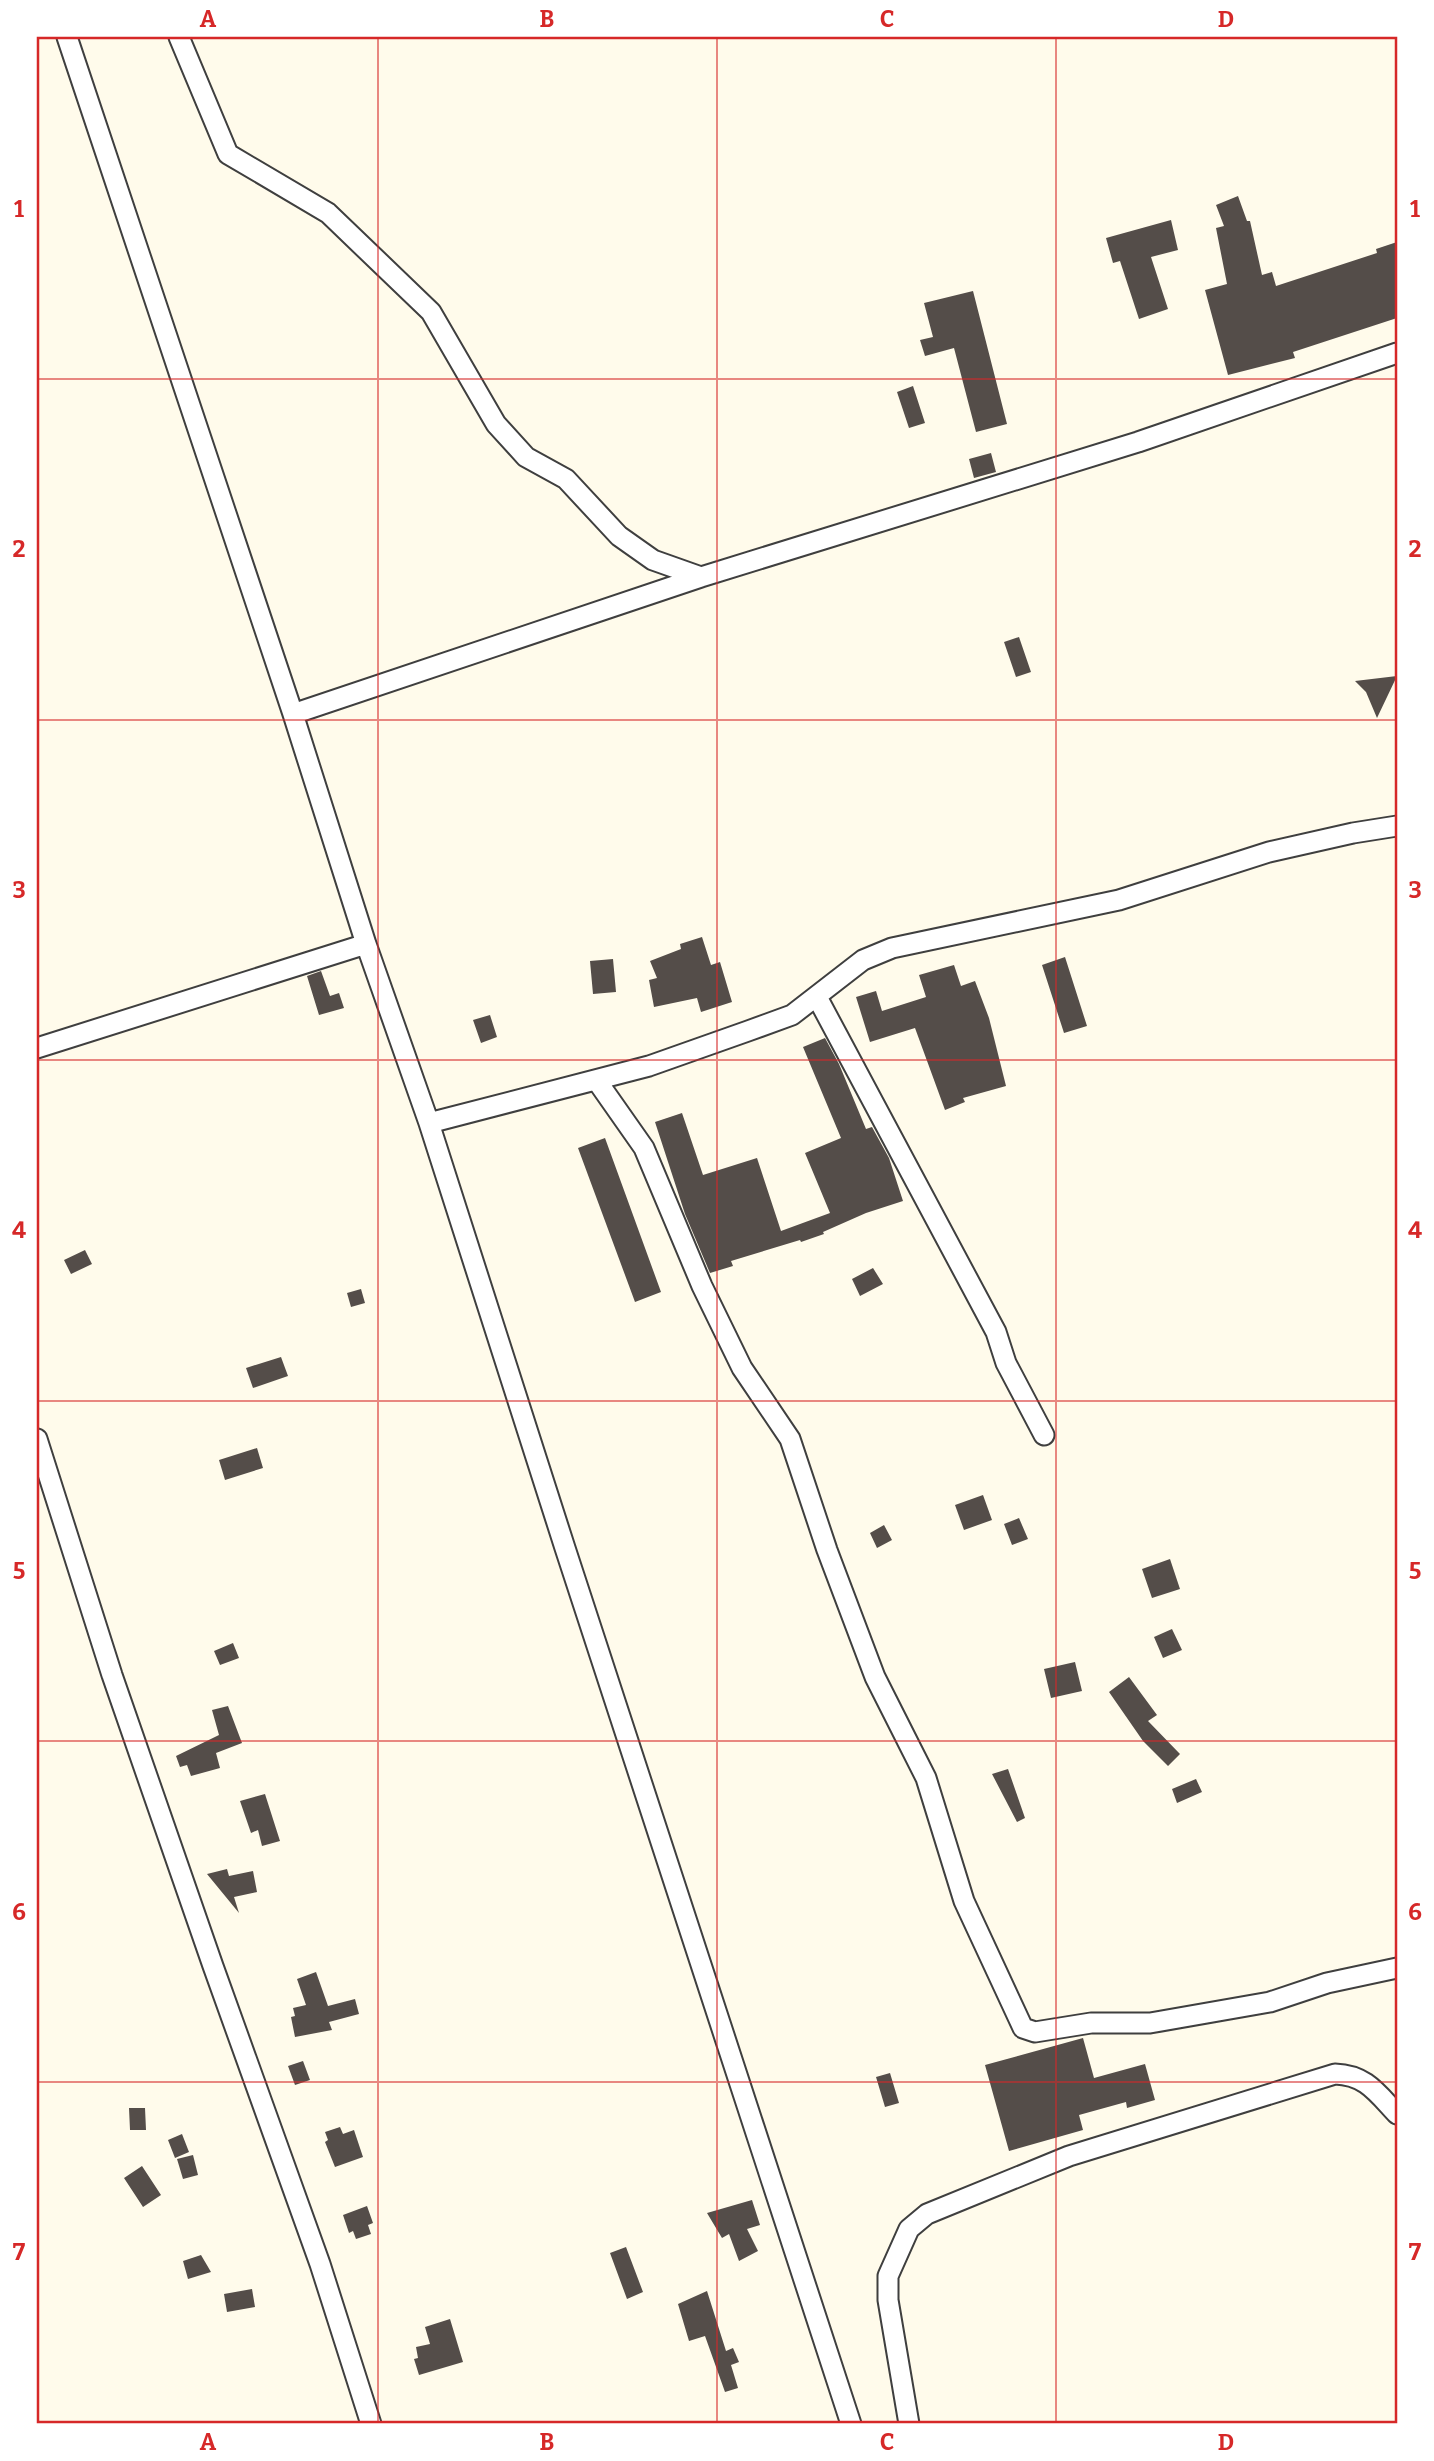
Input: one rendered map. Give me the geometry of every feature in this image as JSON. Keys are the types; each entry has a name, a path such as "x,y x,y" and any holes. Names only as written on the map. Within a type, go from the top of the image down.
{"street":[{"path":"67,37 293,713 366,944 429,1123 851,2424"},
{"path":"179,37 228,154 328,214 431,312 496,424 526,457 566,479 619,536 653,560 701,577"},
{"path":"293,713 701,577 1138,442 1397,353"},
{"path":"429,1123 649,1066 792,1015 863,960 892,948 1119,900 1269,852 1397,826"},
{"path":"37,1048 366,944"},
{"path":"817,997 996,1332 1006,1363 1044,1435"},
{"path":"597,1081 643,1148 702,1286 742,1368 790,1439 874,1677 926,1778 964,1901 1023,2028 1035,2032 1091,2023 1150,2023 1270,2002 1327,1983 1397,1968"},
{"path":"37,1439 112,1675 320,2264 371,2424"},
{"path":"909,2424 888,2300 888,2276 909,2229 927,2214 1069,2156 1335,2074 1350,2074 1364,2080 1397,2114"}],"building":[{"path":"1238,196 1247,221 1250,221 1262,275 1272,272 1276,286 1377,253 1376,249 1397,242 1397,318 1293,352 1295,358 1228,375 1205,290 1227,284 1216,228 1224,226 1216,205"},
{"path":"1171,220 1178,250 1151,257 1168,309 1139,319 1120,261 1113,263 1106,238"},
{"path":"973,291 1007,424 976,432 954,348 925,356 920,340 933,337 924,303"},
{"path":"913,386 925,423 909,428 897,392"},
{"path":"991,453 996,472 974,478 969,459"},
{"path":"1019,637 1031,672 1016,677 1004,642"},
{"path":"1397,676 1377,718 1366,692 1355,681"},
{"path":"702,937 711,965 720,962 732,1002 701,1012 697,998 654,1007 649,980 657,978 650,961 681,949 680,944"},
{"path":"1065,957 1087,1026 1064,1033 1042,965"},
{"path":"613,959 616,992 593,994 590,961"},
{"path":"954,965 961,986 975,981 989,1018 1006,1086 963,1098 965,1102 945,1110 915,1028 870,1042 856,997 876,991 882,1011 926,997 919,975"},
{"path":"321,971 330,996 339,993 344,1008 319,1015 307,976"},
{"path":"490,1015 497,1037 481,1043 473,1020"},
{"path":"825,1038 866,1129 872,1127 889,1158 903,1201 866,1213 823,1232 824,1234 731,1261 733,1266 710,1273 685,1214 655,1122 682,1113 703,1175 757,1158 781,1231 830,1213 805,1153 841,1138 803,1047"},
{"path":"605,1138 661,1292 635,1302 578,1148"},
{"path":"85,1250 92,1264 71,1274 64,1260"},
{"path":"873,1268 883,1284 860,1296 852,1279"},
{"path":"361,1289 365,1303 351,1307 347,1293"},
{"path":"281,1357 288,1376 253,1388 246,1368"},
{"path":"257,1448 263,1468 225,1480 219,1460"},
{"path":"983,1495 992,1520 964,1530 955,1505"},
{"path":"1019,1518 1028,1539 1012,1545 1004,1524"},
{"path":"884,1525 892,1540 877,1548 870,1533"},
{"path":"1170,1559 1180,1589 1152,1598 1142,1569"},
{"path":"1172,1629 1182,1650 1163,1658 1154,1637"},
{"path":"233,1643 239,1658 220,1665 214,1651"},
{"path":"1075,1662 1082,1691 1051,1698 1044,1669"},
{"path":"1129,1677 1157,1715 1148,1721 1180,1754 1168,1766 1143,1741 1109,1692"},
{"path":"228,1706 242,1743 216,1753 220,1768 191,1776 187,1765 180,1767 176,1756 219,1735 212,1710"},
{"path":"1008,1769 1025,1818 1017,1822 992,1774"},
{"path":"1196,1779 1202,1792 1177,1803 1172,1789"},
{"path":"265,1794 280,1841 262,1846 258,1830 251,1833 240,1801"},
{"path":"227,1869 229,1876 253,1871 257,1892 234,1897 239,1913 207,1874"},
{"path":"316,1972 328,2006 355,1999 359,2014 329,2022 332,2030 295,2037 291,2017 295,2016 293,2008 306,2005 297,1979"},
{"path":"1083,2038 1094,2078 1145,2064 1155,2100 1127,2108 1126,2102 1079,2115 1083,2130 1009,2151 985,2065"},
{"path":"303,2061 310,2080 295,2085 288,2066"},
{"path":"890,2073 899,2103 885,2107 876,2077"},
{"path":"129,2108 145,2108 146,2130 130,2130"},
{"path":"340,2127 343,2134 354,2130 363,2157 335,2167 325,2142 328,2140 325,2132"},
{"path":"182,2134 189,2152 175,2158 168,2140"},
{"path":"193,2155 198,2175 183,2179 177,2159"},
{"path":"142,2166 161,2195 143,2207 124,2178"},
{"path":"752,2200 760,2225 747,2229 758,2251 739,2261 729,2234 722,2238 707,2213"},
{"path":"367,2206 373,2223 368,2225 371,2234 356,2239 353,2231 349,2233 343,2215"},
{"path":"626,2247 643,2292 627,2299 610,2253"},
{"path":"201,2255 211,2272 188,2279 183,2261"},
{"path":"252,2289 255,2307 227,2312 224,2294"},
{"path":"707,2291 726,2351 733,2348 739,2362 731,2365 738,2388 725,2392 705,2336 689,2341 678,2304"},
{"path":"450,2319 463,2362 419,2375 414,2359 418,2358 416,2347 430,2344 425,2327"}]}
